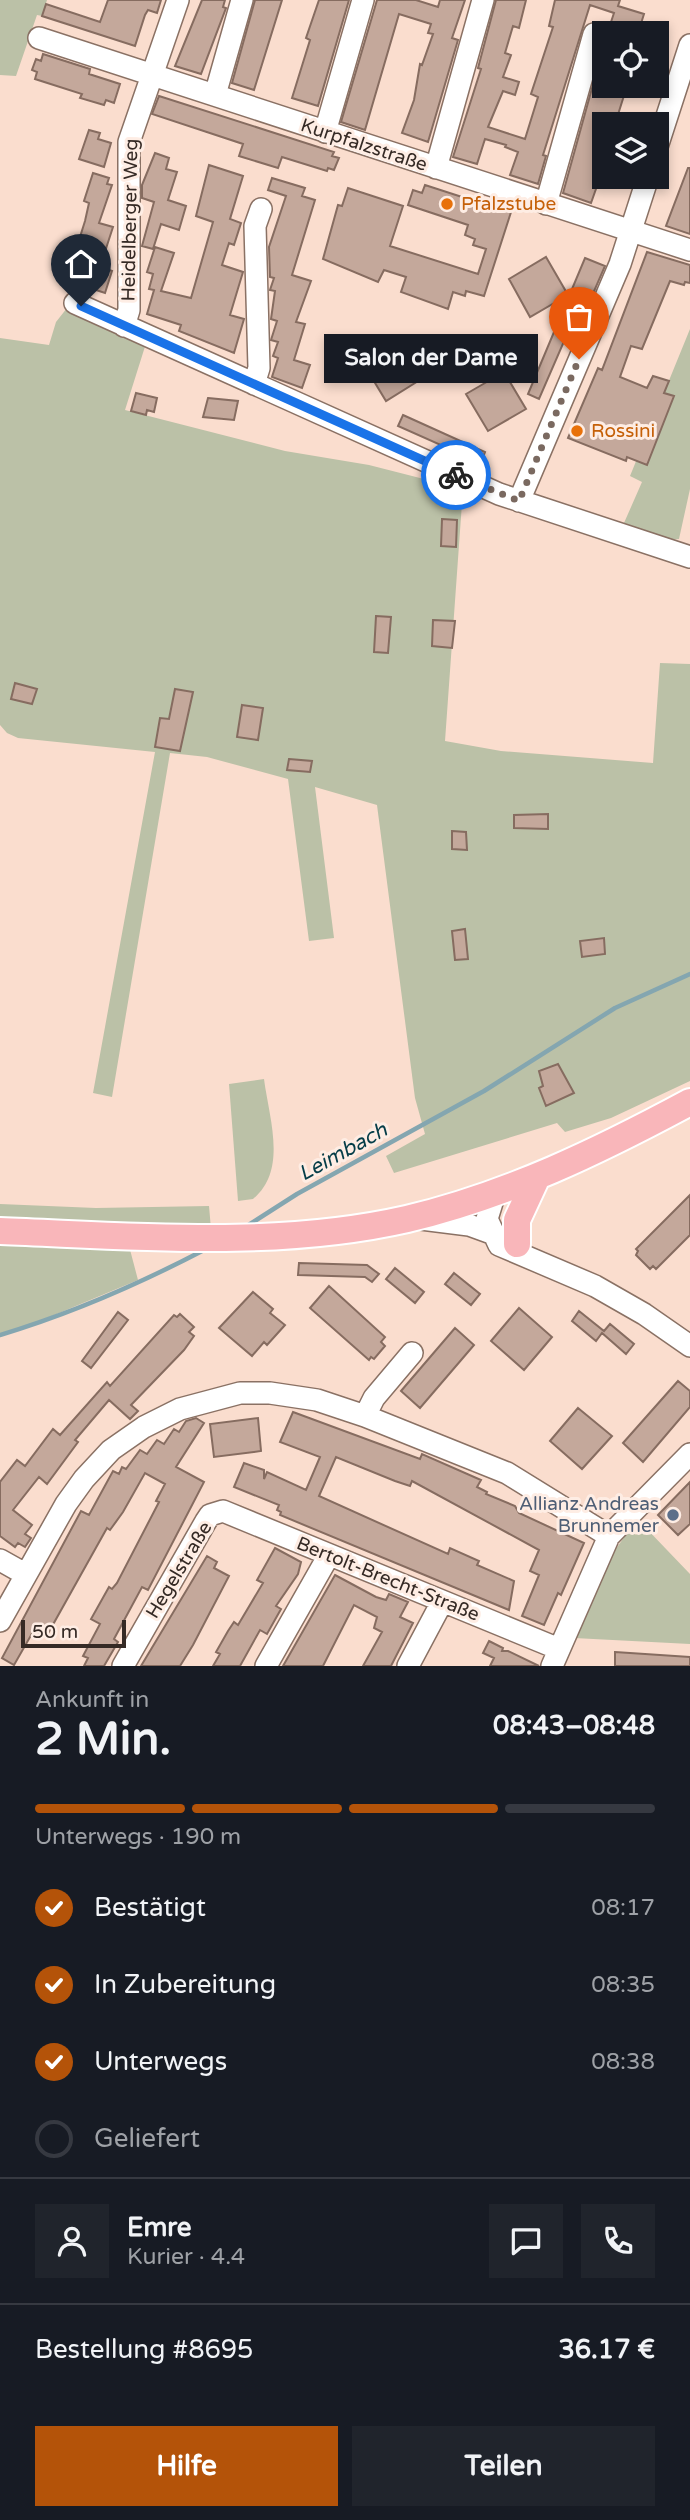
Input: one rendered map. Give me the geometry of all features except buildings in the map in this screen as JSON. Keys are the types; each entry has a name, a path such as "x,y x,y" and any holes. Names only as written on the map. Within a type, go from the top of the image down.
{"main road":[{"path":"0,1231 172,1236 299,1234 408,1218 536,1179 599,1150 690,1102"},
{"path":"525,1253 517,1220 536,1179"}],"street":[{"name":"Heidelberger Weg","path":"124,326 129,310 129,142 178,0"},
{"path":"215,95 242,0"},
{"path":"325,132 363,0"},
{"path":"436,168 483,0"},
{"name":"Kurpfalzstraße","path":"39,38 690,250"},
{"path":"546,204 592,41"},
{"path":"668,112 690,45"},
{"path":"519,501 631,231 644,189"},
{"path":"254,384 259,368 255,226 261,209"},
{"path":"75,303 519,501 690,557"},
{"path":"495,1193 487,1219 491,1233 499,1245 509,1252 525,1253 595,1286 644,1314 690,1346"},
{"path":"495,1193 506,1226 525,1253"},
{"path":"408,1218 469,1225 491,1233"},
{"path":"365,1416 374,1398 412,1353"},
{"path":"0,1621 25,1574 84,1479 111,1450 144,1427 180,1409 228,1395 270,1393 321,1401 365,1416 507,1473 608,1536"},
{"path":"555,1657 608,1536 690,1454"},
{"name":"Bertolt-Brecht-Straße","path":"216,1513 229,1513 442,1602 555,1657"},
{"name":"Hegelstraße","path":"123,1666 206,1521 216,1513"},
{"path":"266,1666 329,1555"},
{"path":"0,1560 25,1574"},
{"path":"408,1666 442,1602"}],"green space":[{"path":"0,0 47,0 42,16 37,15 16,76 0,75"},
{"path":"67,308 148,337 125,410 285,451 369,465 463,489 445,741 501,751 653,763 660,663 690,664 690,1081 611,1118 565,1132 557,1123 394,1173 386,1156 425,1134 415,1098 377,805 315,787 334,938 309,941 288,779 207,757 170,753 112,1097 93,1093 155,752 18,738 7,733 0,725 0,338 49,345 56,322"},
{"path":"690,329 690,489 679,539 668,540 624,523 642,482 630,476"},
{"path":"264,1079 274,1143 270,1174 264,1187 253,1199 238,1201 229,1084"},
{"path":"0,1204 96,1208 209,1206 211,1229 0,1222"},
{"path":"0,1238 128,1242 138,1280 0,1335"},
{"path":"644,1526 690,1574 690,1644 574,1638 608,1560 630,1529 636,1535"}],"waterway":[{"name":"Leimbach","path":"247,1226 297,1194 484,1091 615,1008 690,974"},
{"name":"Leimbach","path":"0,1335 105,1297 206,1249"}],"way so far":[{"path":"456,475 519,501 579,359"}],"place":[{"name":"Pfalzstube","path":"447,204"},
{"name":"Salon der Dame","path":"579,359"},
{"name":"Rossini","path":"577,431"},
{"name":"Allianz Andreas Brunnemer","path":"673,1515"}],"route":[{"path":"81,306 456,475"}]}
